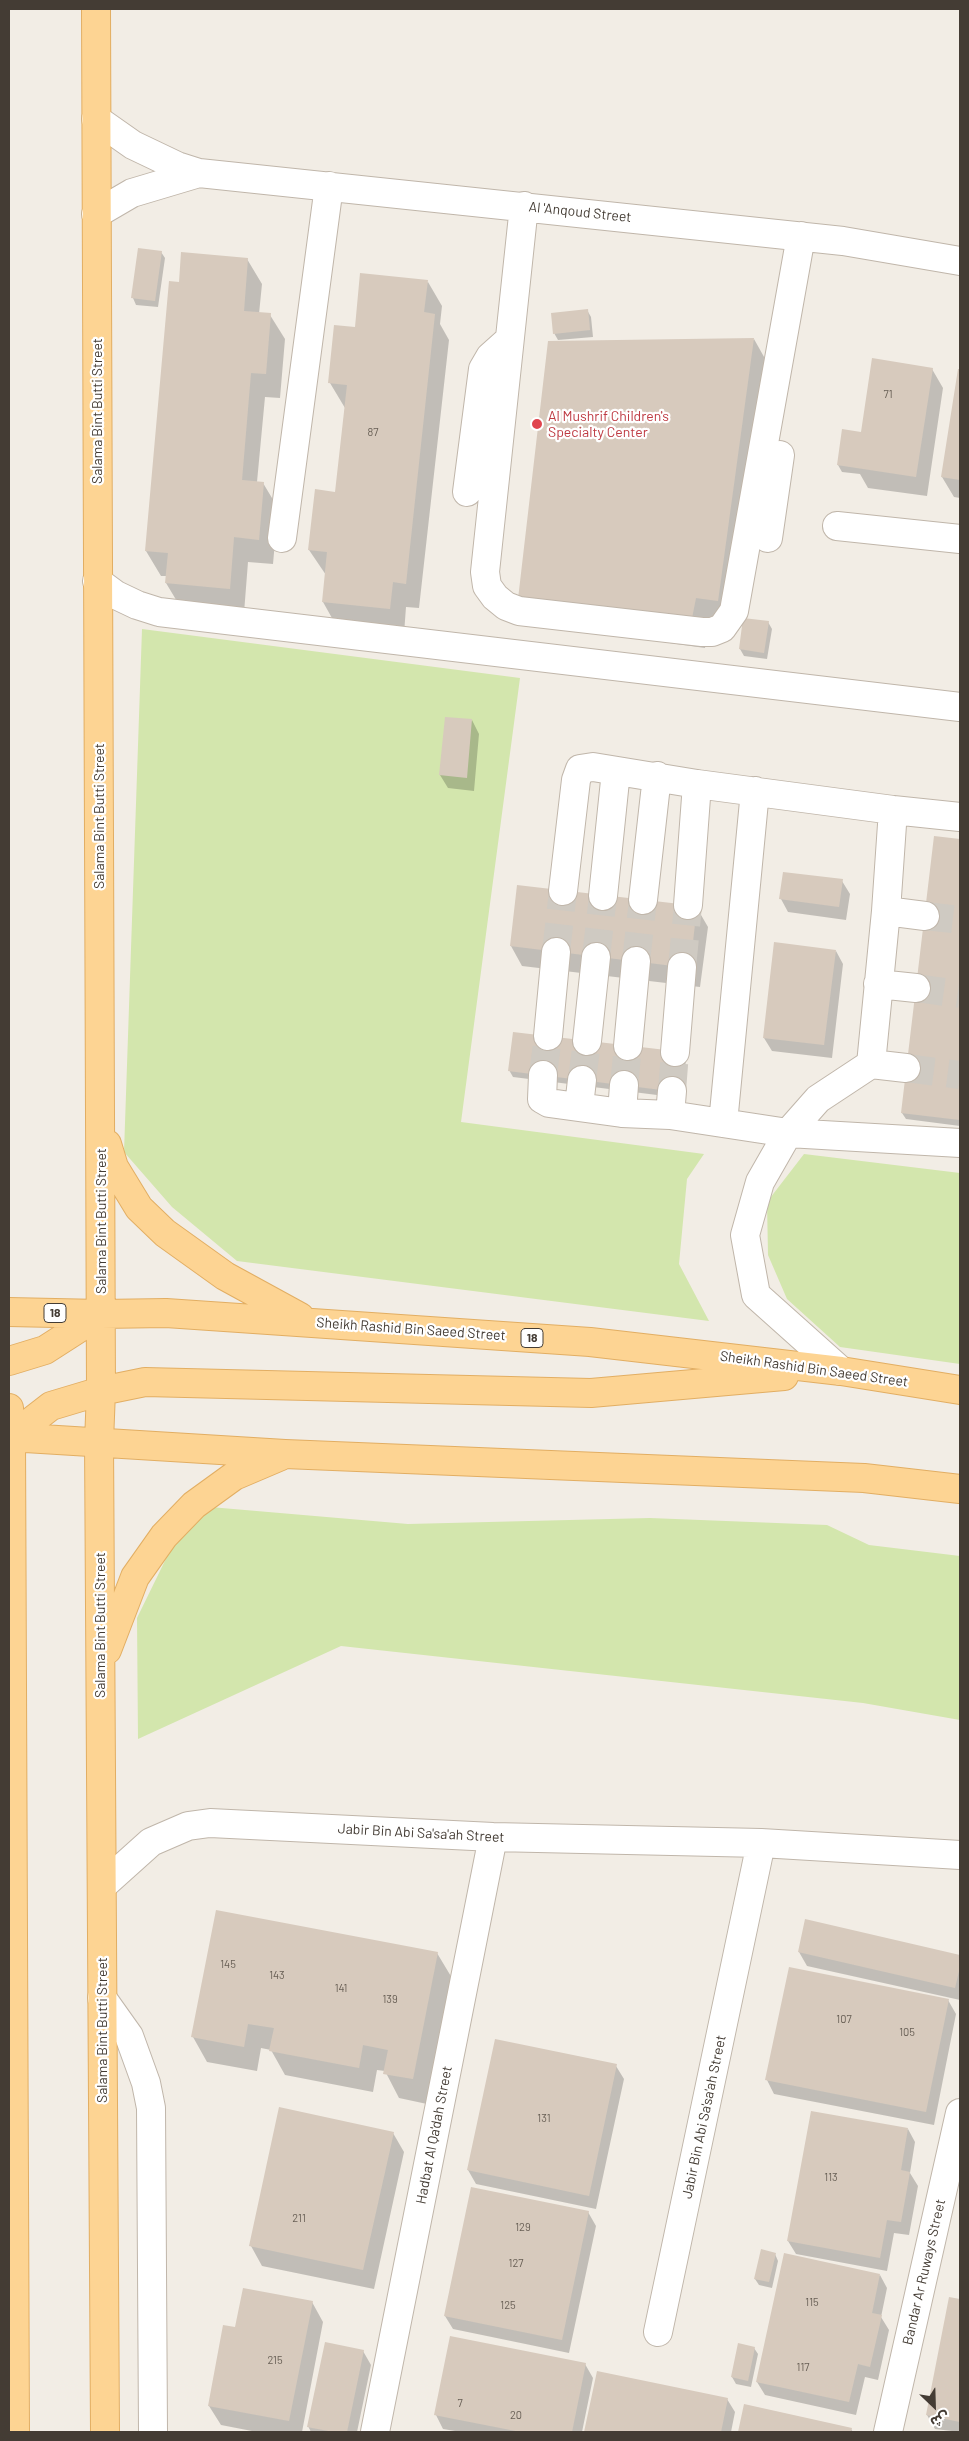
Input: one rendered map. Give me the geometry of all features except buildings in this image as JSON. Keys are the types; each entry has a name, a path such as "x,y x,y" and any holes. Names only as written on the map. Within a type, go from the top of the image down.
{"main road":[{"name":"Salama Bint Butti Street","path":"96,9 102,1391 99,1442 105,2432"},
{"path":"100,1119 114,1167 139,1208 165,1232 225,1276 307,1321"},
{"name":"Sheikh Rashid Bin Saeed Street","path":"9,1312 166,1313 307,1321 590,1342 841,1371 960,1390"},
{"path":"9,1361 45,1350 101,1314"},
{"path":"10,1437 51,1406 102,1391 145,1382 591,1393 841,1371"},
{"path":"9,1408 12,2317 15,2432"},
{"path":"10,1437 286,1454 864,1478 960,1489"},
{"path":"100,1670 116,1622 136,1577 164,1536 194,1504 234,1476 286,1454"}],"street":[{"name":"Al 'Anqoud Street","path":"96,119 133,145 177,166 199,173 800,236 843,241 960,261"},
{"name":"Al 'Anqoud Street","path":"96,214 132,192 199,173"},
{"path":"282,538 329,186"},
{"path":"524,206 484,572 487,586 495,598 506,606 518,611 702,632 712,632 722,628 734,611 800,236"},
{"path":"467,492 483,369 490,357 509,340"},
{"path":"768,538 787,399 785,374 779,358"},
{"path":"838,526 960,539"},
{"path":"97,581 130,602 159,612 960,707"},
{"path":"563,891 576,780 580,769 593,767 697,784 960,817"},
{"path":"603,896 616,772"},
{"path":"643,900 657,776"},
{"path":"688,905 697,784"},
{"path":"723,1123 755,791"},
{"path":"870,1064 886,911 893,810"},
{"path":"886,911 925,916"},
{"path":"548,1036 556,952"},
{"path":"587,1041 596,957"},
{"path":"628,1046 636,961"},
{"path":"676,1052 682,967"},
{"path":"878,984 916,988"},
{"path":"841,1371 756,1295 745,1235 760,1182 788,1133 818,1099 870,1064 906,1068"},
{"path":"543,1075 542,1099 549,1103 622,1112 671,1103 723,1123 788,1133 960,1143"},
{"path":"579,1106 582,1080"},
{"path":"622,1112 624,1085"},
{"name":"Jabir Bin Abi Sa'sa'ah Street","path":"102,1886 150,1842 188,1826 210,1822 494,1837 761,1843 960,1855"},
{"name":"Hadbat Al Qa'dah Street","path":"375,2432 494,1837"},
{"name":"Jabir Bin Abi Sa'sa'ah Street","path":"658,2332 761,1843"},
{"path":"102,1998 132,2043 146,2082 151,2108 153,2432"},
{"name":"Bandar Ar Ruways Street","path":"888,2432 960,2112"}],"green space":[{"path":"142,629 520,678 461,1122 704,1154 687,1179 679,1264 709,1321 237,1261 172,1207 124,1152"},
{"path":"804,1154 960,1173 960,1364 840,1347 787,1299 768,1255 767,1202"},
{"path":"210,1507 408,1524 650,1518 827,1525 869,1545 960,1556 960,1720 863,1703 341,1646 138,1739 137,1618 181,1528"}],"tunnel":[{"path":"556,952 563,891"},
{"path":"596,957 603,896"},
{"path":"636,961 643,900"},
{"path":"682,967 688,905"},
{"path":"925,916 960,920"},
{"path":"916,988 960,994"},
{"path":"543,1075 548,1036"},
{"path":"582,1080 587,1041"},
{"path":"624,1085 628,1046"},
{"path":"672,1091 675,1052"},
{"path":"906,1068 960,1075"}],"place":[{"name":"Al Mushrif Children's Specialty Center","path":"537,424"}]}
